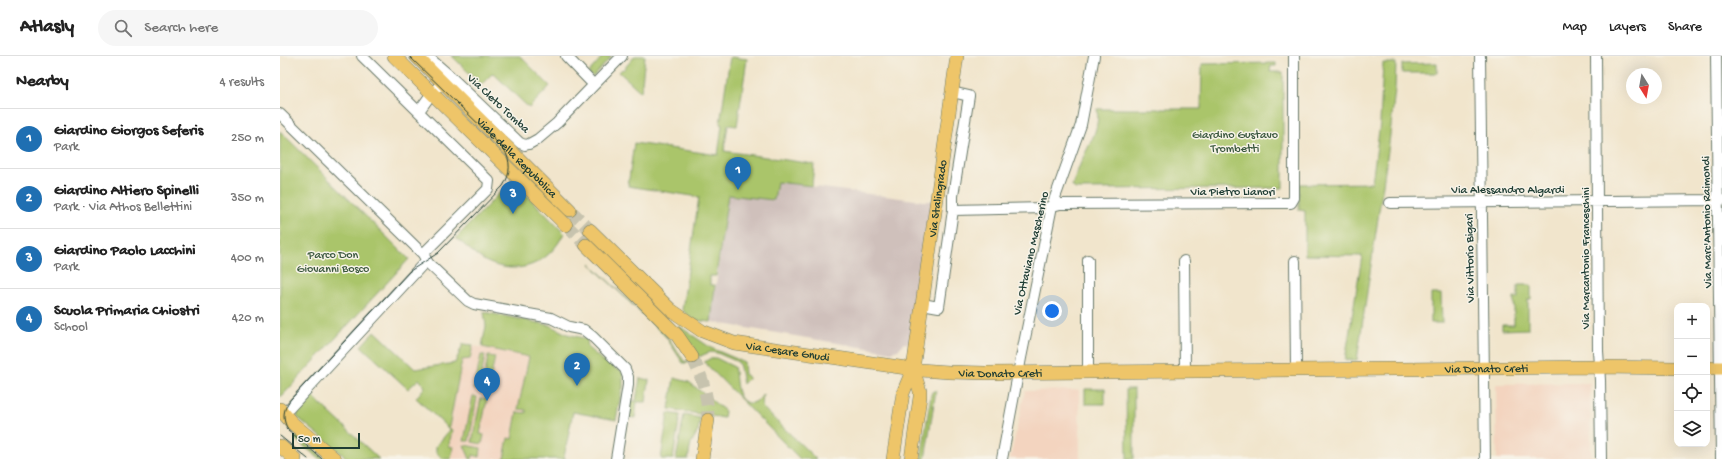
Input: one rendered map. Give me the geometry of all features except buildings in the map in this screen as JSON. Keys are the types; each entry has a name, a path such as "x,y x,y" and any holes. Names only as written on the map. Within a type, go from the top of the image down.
{"main road":[{"name":"Viale della Repubblica","path":"394,56 566,225"},
{"name":"Viale della Repubblica","path":"416,56 447,79 570,210 541,200"},
{"name":"Via Stalingrado","path":"893,459 903,393 913,369 957,56"},
{"name":"Via Cesare Gnudi","path":"590,230 671,310 702,331 734,343 913,369"},
{"path":"586,245 677,335 692,357"},
{"name":"Via Donato Creti","path":"913,369 949,372 1088,372 1600,367 1674,368"},
{"path":"1710,368 1721,368"},
{"name":"Via Stalingrado","path":"911,459 920,397 920,390 913,369"},
{"path":"282,412 298,429 335,459"},
{"path":"702,459 708,420"},
{"path":"698,459 705,442"},
{"path":"280,446 295,459"}],"street":[{"path":"282,412 488,189 489,183 487,178 362,56"},
{"name":"Via Cleto Tomba","path":"427,56 447,79 520,143 525,145 538,139 622,56"},
{"path":"566,56 594,85"},
{"name":"Via Ottaviano Mascherino","path":"1002,459 1052,206 1081,125 1094,56"},
{"name":"Via Pietro Lianori","path":"1052,206 1060,204 1291,203 1294,198 1294,56"},
{"name":"Via Vittorio Bigari","path":"1480,56 1485,459"},
{"name":"Via Marcantonio Franceschini","path":"1596,56 1601,459"},
{"name":"Via Marc'Antonio Raimondi","path":"1716,56 1720,200 1722,459"},
{"path":"419,111 432,93 447,79"},
{"name":"Via Stalingrado","path":"922,304 939,307 953,210 953,196 968,96 952,92"},
{"path":"280,114 468,301 474,304 551,318 569,327 584,330 625,369 628,377 628,385 616,459"},
{"name":"Via Alessandro Algardi","path":"1390,204 1720,200"},
{"name":"Via Stalingrado","path":"953,210 1045,208 1052,206"},
{"path":"1088,260 1088,372"},
{"path":"1184,261 1185,371"},
{"path":"1295,261 1296,370"}],"shaded area":[{"path":"777,182 923,201 936,201 916,345 904,343 898,350 891,352 711,322 728,194 774,200"},
{"path":"463,344 536,358 517,459 449,459 447,444 450,430 445,424"},
{"path":"1590,383 1591,459 1497,459 1496,384"},
{"path":"1079,390 1080,459 1010,459 1025,391"}],"green space":[{"path":"452,56 520,56 550,86 529,108 493,73 481,85"},
{"path":"603,56 612,56 593,77 588,73"},
{"path":"635,56 645,56 641,92 619,72 622,69 623,70"},
{"path":"730,57 747,59 737,126 728,125 724,151 814,164 812,186 777,182 774,200 728,195 716,276 710,276 710,285 715,285 711,322 693,320 682,310 699,197 628,186 634,143 718,155 722,125 720,124"},
{"name":"Giardino Gustavo Trombetti","path":"1276,63 1276,66 1271,66 1270,72 1283,72 1283,188 1075,189 1072,185 1096,130 1098,116 1097,109 1201,109 1202,64"},
{"path":"1383,63 1396,63 1395,89 1389,144 1357,360 1345,360 1362,256 1305,255 1305,211 1299,210 1299,184 1372,183 1380,123"},
{"path":"1437,63 1437,73 1402,73 1402,64"},
{"name":"Parco Don Giovanni Bosco","path":"280,131 409,259 282,396 280,396"},
{"path":"512,180 564,233 558,244 550,253 531,265 520,268 497,266 485,261 456,238"},
{"path":"590,264 666,335 685,362 698,355 678,327 679,326 711,348 744,362 745,375 749,378 743,384 738,362 717,353 711,352 683,363 666,337"},
{"path":"1518,285 1531,285 1531,299 1528,299 1528,329 1502,330 1502,325 1514,325 1514,298 1518,298"},
{"path":"1431,294 1441,294 1442,323 1431,323"},
{"path":"484,312 549,325 567,334 587,339 588,348 604,362 606,359 617,370 619,369 623,373 623,389 616,420 573,412 564,457 566,459 504,459 508,438 512,439 517,412 526,413 526,410 518,409 529,357 482,347 486,326"},
{"path":"375,331 415,369 455,363 463,344 473,345 470,359 462,360 449,427 452,430 449,446 453,447 451,459 443,459 436,452 436,446 450,430 416,398 425,387 419,379 408,389 361,346"},
{"path":"481,355 485,355 479,389 474,389"},
{"path":"488,356 495,357 488,391 482,390"},
{"path":"711,358 716,358 734,367 738,393 744,401 753,403 763,394 762,407 816,459 800,459 704,362"},
{"path":"640,378 649,380 646,402 637,402 635,418 627,417 630,401 636,401"},
{"path":"674,378 689,382 725,411 724,418 669,409"},
{"path":"1085,389 1105,389 1105,404 1085,404"},
{"path":"1126,389 1134,389 1134,459 1127,459"},
{"path":"936,390 925,459 921,459 931,395 932,392"},
{"path":"312,396 379,459 348,459 297,417 298,411"},
{"path":"473,396 477,397 469,441 464,441"},
{"path":"481,398 487,399 480,434 484,435 482,444 472,442"},
{"path":"668,413 680,415 673,459 661,459"},
{"path":"684,415 700,418 698,431 691,443 688,459 676,459"},
{"path":"297,436 325,459 320,459 295,439"},
{"path":"464,445 481,448 480,457 473,455 472,459 470,459"}],"tunnel":[{"path":"570,210 590,230"},
{"path":"566,225 586,245"},
{"path":"692,357 704,387 708,420"}],"tram line":[{"path":"289,431 285,423 284,415 286,407 291,399 410,271 438,253 503,186 508,177 509,163 504,149 409,56"},
{"path":"286,428 322,459"},
{"path":"280,436 308,459"}],"place":[{"name":"Giardino Giorgos Seferis","path":"738,190"},
{"name":"Giardino Paolo Lacchini","path":"513,214"},
{"name":"Giardino Altiero Spinelli","path":"577,386"},
{"name":"Scuola Primaria Chiostri","path":"487,401"}]}
